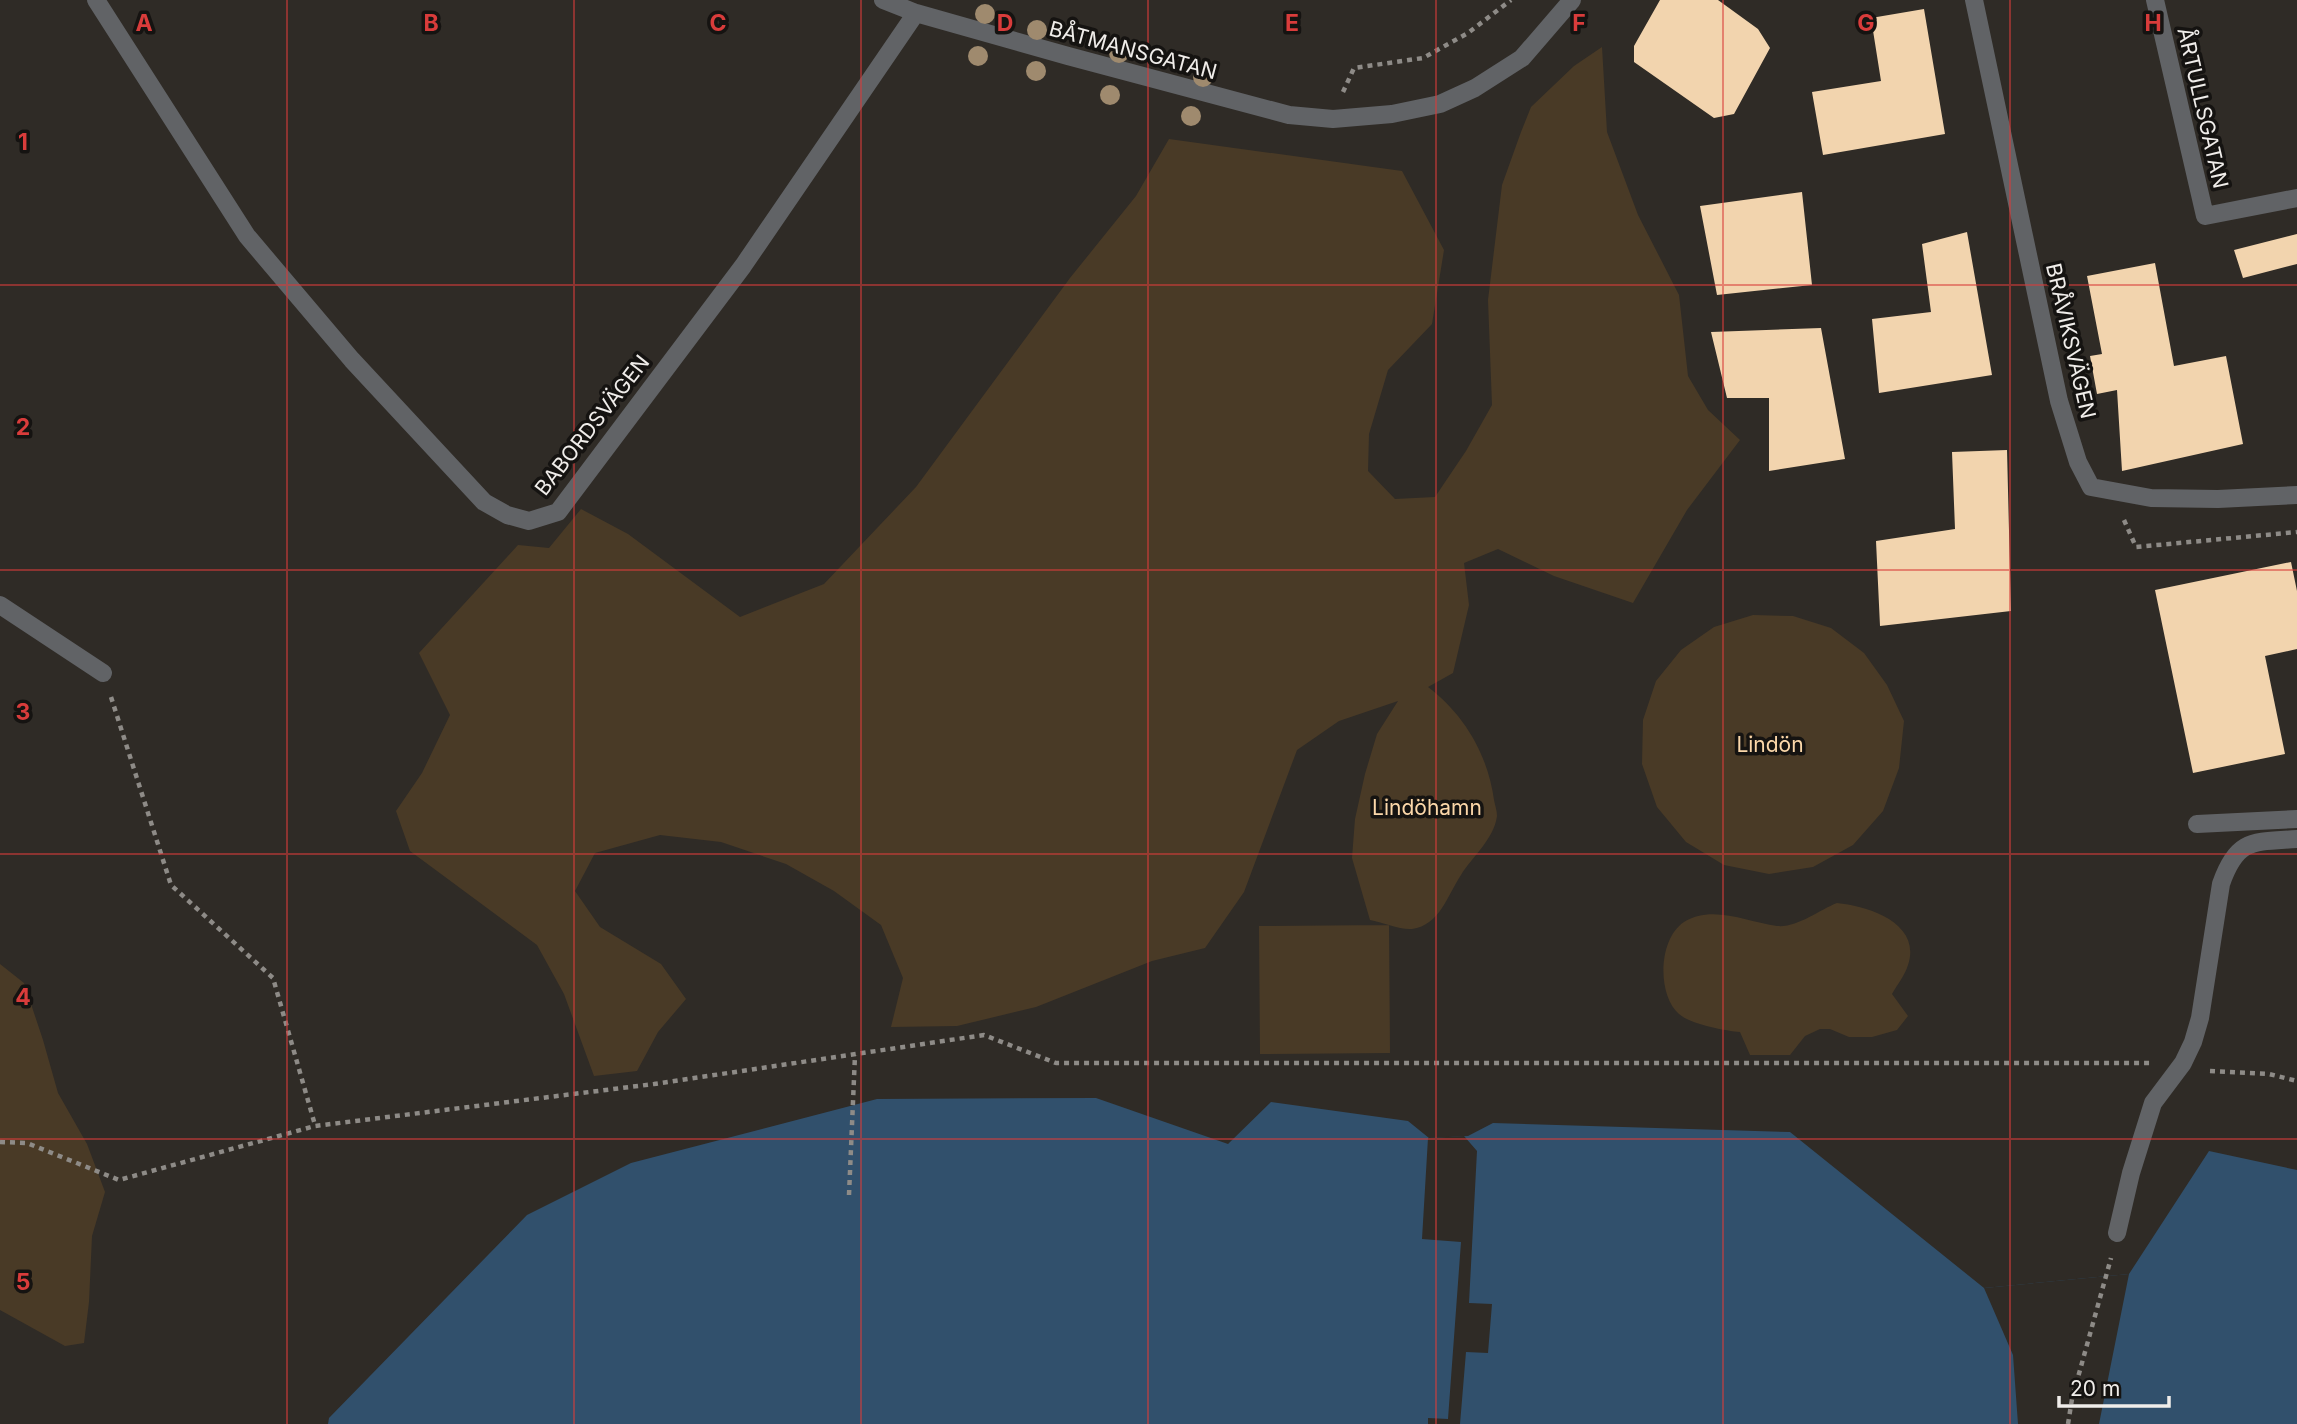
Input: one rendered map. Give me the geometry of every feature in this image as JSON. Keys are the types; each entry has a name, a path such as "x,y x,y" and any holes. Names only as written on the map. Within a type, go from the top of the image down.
{"street":[{"name":"BABORDSVÄGEN","path":"96,0 247,236 352,360 484,502 529,521 558,512 743,266 916,13"},
{"name":"BÅTMANSGATAN","path":"883,0 916,13 1289,115 1332,119 1392,114 1428,107 1475,88 1522,58 1572,0"},
{"name":"BRÅVIKSVÄGEN","path":"1974,0 2059,401 2078,462 2091,487 2151,498 2297,495"},
{"name":"ÅRTULLSGATAN","path":"2155,0 2205,216 2297,198"},
{"path":"0,606 103,673"},
{"path":"2196,824 2297,819"},
{"path":"2118,1233 2131,1173 2153,1102 2183,1063 2193,1042 2200,1018 2215,916 2228,864 2236,852 2246,846 2297,839"}],"path":[{"path":"1332,119 1354,68 1423,58 1468,33 1511,0"},
{"path":"2112,491 2136,547 2297,532"},
{"path":"103,673 171,884 273,978 315,1126"},
{"path":"0,1142 27,1143 119,1180 315,1126 654,1084 984,1035 1056,1063 2183,1063 2212,1071 2269,1074 2297,1081"},
{"path":"849,1195 855,1055"},
{"path":"2068,1424 2071,1399 2118,1233"}],"green space":[{"name":"Lindöhamn","path":"1602,47 1607,132 1638,215 1679,295 1688,376 1708,410 1740,440 1687,510 1633,603 1554,576 1498,549 1464,563 1469,605 1453,673 1428,687 1453,710 1472,737 1486,767 1497,816 1492,832 1436,916 1430,922 1412,929 1370,920 1352,858 1355,819 1365,774 1377,734 1398,701 1339,721 1297,750 1244,892 1205,948 1152,961 1036,1007 957,1026 891,1027 903,978 881,925 834,891 786,864 721,842 660,835 595,853 575,891 600,927 661,964 686,999 658,1032 637,1071 594,1076 564,994 537,945 410,851 396,811 422,773 450,715 419,653 518,545 549,548 581,509 628,534 740,617 824,584 916,487 1070,278 1136,196 1169,139 1402,171 1444,250 1432,324 1388,370 1369,434 1368,471 1395,499 1435,497 1466,451 1492,405 1488,300 1502,185 1521,132 1531,107 1574,66"},
{"name":"Lindön","path":"1753,615 1793,616 1831,628 1864,653 1887,685 1904,721 1899,768 1883,811 1853,845 1813,867 1769,874 1724,865 1686,842 1657,807 1642,764 1643,720 1656,681 1681,650 1714,627"},
{"path":"1837,903 1863,908 1889,919 1907,938 1910,950 1908,965 1892,994 1908,1016 1897,1030 1872,1037 1849,1037 1830,1029 1820,1029 1805,1036 1790,1055 1750,1055 1740,1032 1717,1029 1691,1021 1679,1014 1672,1005 1664,981 1665,954 1675,930 1684,922 1706,914 1718,914 1785,926"},
{"path":"1389,925 1390,1053 1260,1054 1259,926"},
{"path":"0,964 24,983 58,1093 87,1144 105,1192 92,1236 84,1343 65,1346 0,1310"}],"water":[{"path":"1096,1098 1228,1144 1271,1102 1408,1121 1429,1138 1468,1136 1493,1123 1790,1132 1984,1288 2129,1274 2209,1151 2297,1170 2297,1424 328,1424 329,1418 527,1215 631,1163 877,1099"}],"pier":[{"path":"1464,1136 1477,1151 1469,1303 1492,1304 1488,1353 1466,1352 1460,1424 1428,1424 1428,1418 1448,1419 1461,1242 1422,1239 1428,1138"},
{"path":"2129,1274 2099,1424 2018,1424 2013,1355 1984,1288"}],"building":[{"path":"1660,0 1718,0 1758,29 1770,48 1734,114 1714,118 1634,62 1634,46"},
{"path":"1924,9 1945,134 1823,155 1812,92 1881,81 1871,18"},
{"path":"1802,192 1812,285 1717,295 1700,206"},
{"path":"1967,232 1992,375 1879,393 1872,319 1931,312 1922,244"},
{"path":"2297,234 2297,264 2243,278 2234,250"},
{"path":"2155,263 2174,366 2226,356 2243,444 2122,471 2117,390 2097,394 2090,356 2102,354 2087,276"},
{"path":"1821,328 1845,459 1769,471 1769,398 1727,398 1711,332"},
{"path":"2007,450 2011,611 1880,626 1876,541 1955,529 1952,452"},
{"path":"2291,562 2297,591 2297,649 2265,656 2285,754 2193,773 2155,590"}]}
